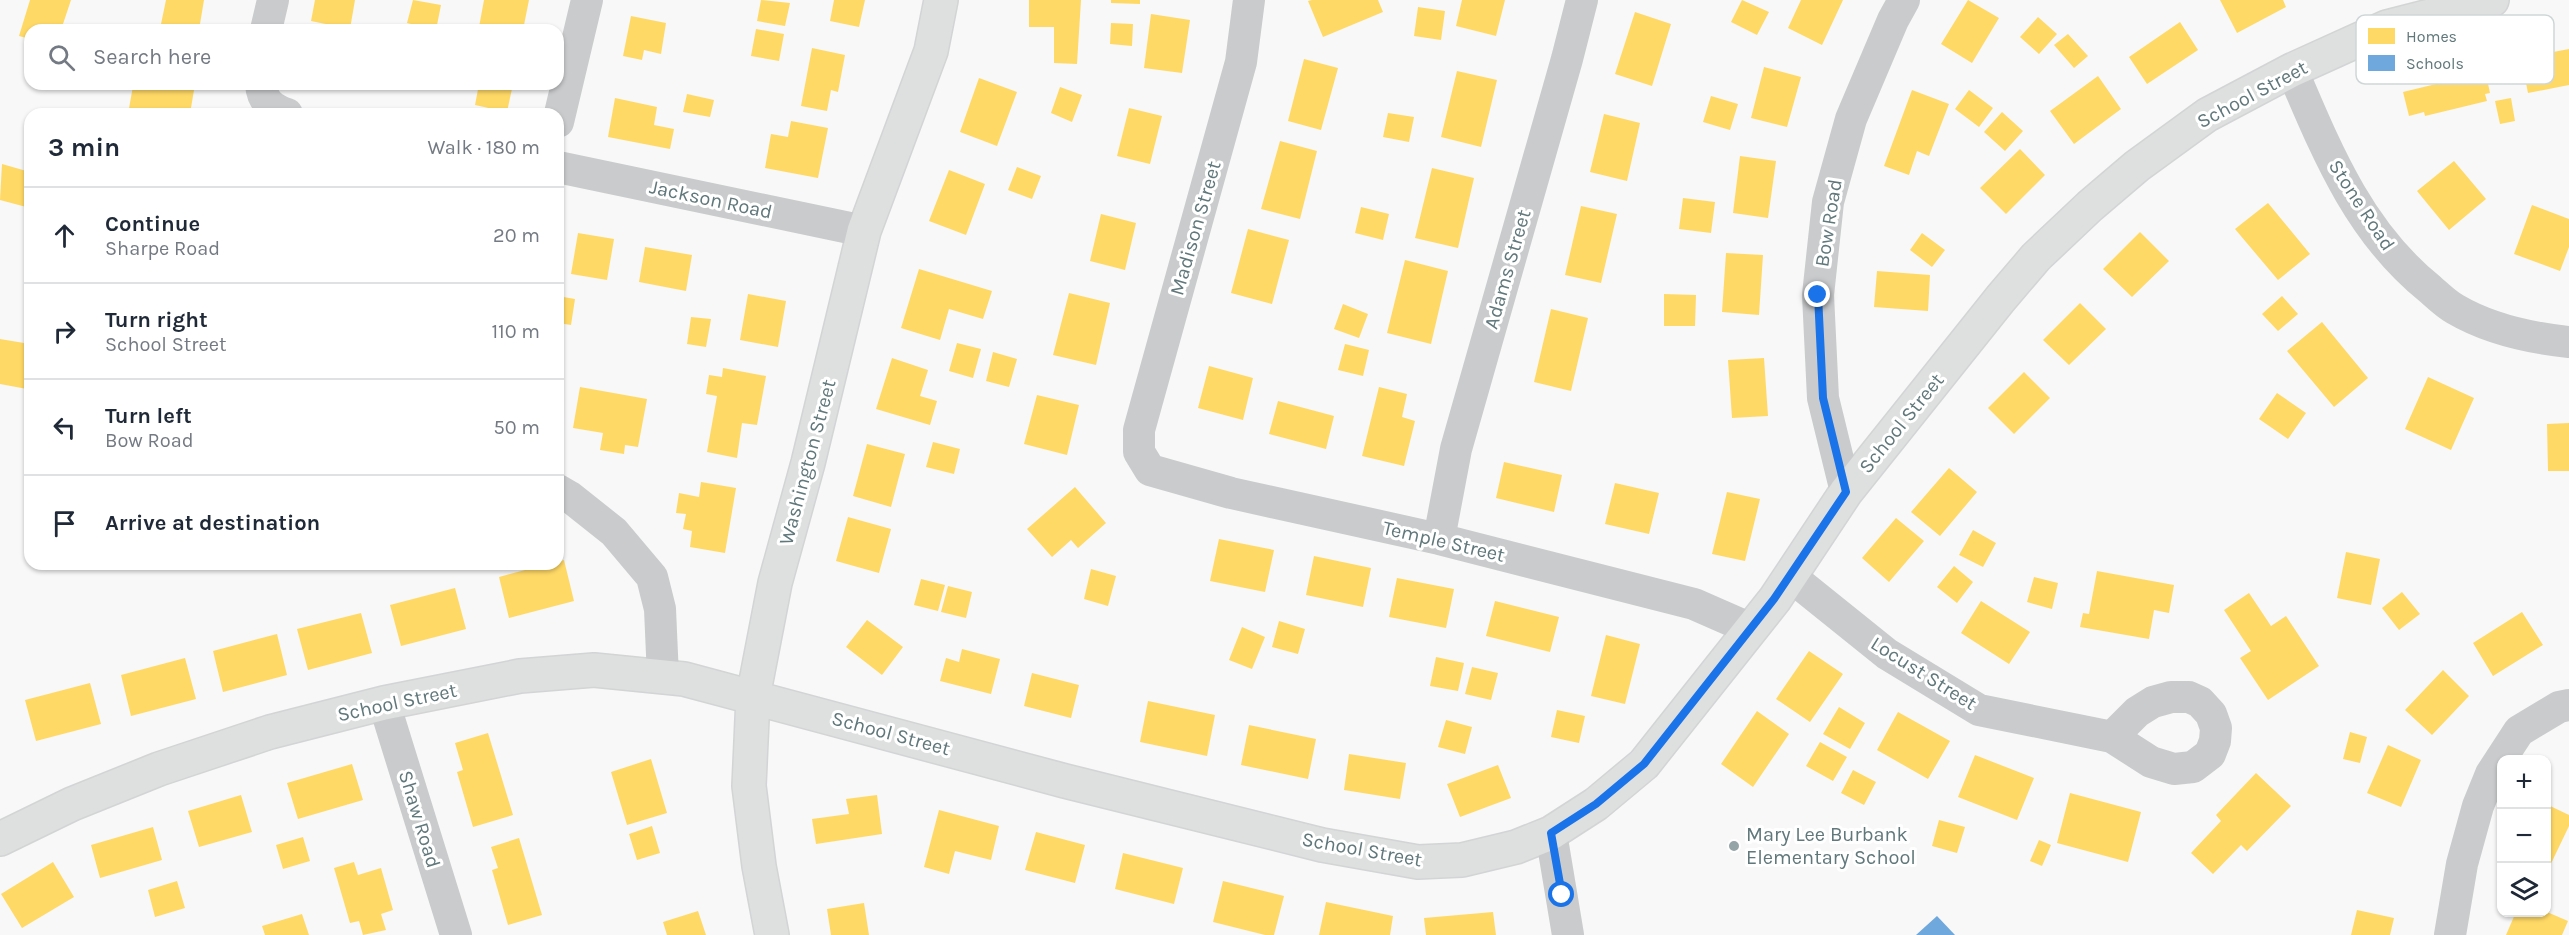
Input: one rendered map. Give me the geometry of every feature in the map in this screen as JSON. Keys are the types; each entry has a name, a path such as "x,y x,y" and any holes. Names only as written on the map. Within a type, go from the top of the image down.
{"street":[{"path":"267,24 273,0"},
{"path":"561,108 586,0"},
{"name":"Washington Street","path":"772,935 759,866 749,786 753,697 775,583 808,463 864,231 931,51 941,0"},
{"name":"Madison Street","path":"1140,455 1139,430 1174,296 1235,83 1249,0"},
{"name":"Adams Street","path":"1439,539 1456,449 1582,0"},
{"name":"Bow Road","path":"1846,492 1823,398 1818,295 1828,202 1851,119 1893,20 1904,0"},
{"name":"School Street","path":"2434,15 2492,0"},
{"name":"School Street","path":"0,838 72,804 159,769 270,732 384,703 520,676 594,670 684,679 1065,781 1311,842 1418,862 1462,860 1516,847 1551,833 1596,804 1644,764 1751,629 1790,576 1846,492 2036,257 2082,213 2138,166 2207,115 2292,70 2356,41"},
{"name":"Stone Road","path":"2292,70 2339,177 2382,242 2416,278 2454,309 2499,329 2569,342"},
{"path":"262,90 273,108"},
{"name":"Jackson Road","path":"564,168 864,231"},
{"name":"Temple Street","path":"1140,455 1150,470 1231,493 1439,539 1694,604 1751,629"},
{"path":"564,494 614,532 652,577 660,609 663,677"},
{"name":"Locust Street","path":"1790,576 1887,654 1979,710 2112,737"},
{"name":"Shaw Road","path":"384,703 456,935"},
{"path":"2450,935 2462,864 2478,806 2491,774 2519,731 2559,707 2569,705"},
{"path":"1551,833 1568,935"}],"building: Homes":[{"path":"30,0 71,0 63,24 24,24 24,37 19,36"},
{"path":"166,0 204,0 200,24 161,24"},
{"path":"315,0 355,0 351,24 326,24 311,21"},
{"path":"413,0 441,5 437,24 407,23"},
{"path":"484,0 529,0 524,24 480,24"},
{"path":"761,0 790,3 785,26 757,21"},
{"path":"834,0 865,0 859,27 830,21"},
{"path":"1029,0 1081,0 1077,64 1054,63 1054,27 1029,27"},
{"path":"1111,0 1140,0 1140,4 1111,3"},
{"path":"1378,0 1383,12 1323,37 1308,1"},
{"path":"1462,0 1505,0 1496,36 1456,26"},
{"path":"1742,0 1769,12 1757,35 1731,22"},
{"path":"1801,0 1843,0 1822,45 1788,28"},
{"path":"1968,0 1999,18 1972,63 1941,44"},
{"path":"2220,0 2283,0 2286,7 2237,33"},
{"path":"1418,7 1445,11 1441,40 1414,36"},
{"path":"1635,12 1671,24 1652,86 1615,74"},
{"path":"1151,14 1190,20 1182,73 1144,68"},
{"path":"631,16 666,23 661,54 644,50 642,60 623,56"},
{"path":"2038,17 2057,34 2039,54 2020,37"},
{"path":"2180,22 2198,50 2147,84 2129,57"},
{"path":"1111,23 1133,24 1132,46 1110,44"},
{"path":"756,29 784,34 779,61 751,56"},
{"path":"2068,34 2088,56 2074,68 2054,45"},
{"path":"812,48 845,55 838,92 831,90 827,111 801,106"},
{"path":"2569,49 2569,85 2528,93 2526,84 2554,84 2554,52"},
{"path":"1304,59 1338,68 1321,130 1288,121"},
{"path":"1764,67 1801,77 1787,127 1751,118"},
{"path":"1457,71 1497,80 1481,147 1441,137"},
{"path":"2098,76 2121,109 2074,144 2050,111"},
{"path":"979,78 1017,92 997,146 960,132"},
{"path":"2436,84 2488,84 2490,93 2485,94 2487,101 2425,116 2424,112 2409,116 2403,92"},
{"path":"1060,87 1082,95 1072,122 1051,113"},
{"path":"132,90 194,90 191,108 129,108"},
{"path":"478,90 512,90 508,108 475,105"},
{"path":"1912,90 1949,104 1929,156 1917,151 1909,175 1884,166"},
{"path":"1969,90 1993,108 1979,127 1955,109"},
{"path":"687,94 714,100 710,117 683,112"},
{"path":"1711,96 1738,104 1730,130 1703,122"},
{"path":"615,98 657,107 654,125 674,129 670,149 608,137"},
{"path":"2511,98 2515,121 2500,124 2495,101"},
{"path":"1129,108 1162,116 1150,164 1117,156"},
{"path":"2002,112 2023,131 2005,151 1984,132"},
{"path":"1388,113 1414,117 1409,142 1383,137"},
{"path":"1604,114 1640,123 1627,181 1590,172"},
{"path":"791,121 828,128 818,178 765,168 771,134 788,137"},
{"path":"1280,141 1317,151 1300,219 1261,209"},
{"path":"2020,149 2045,175 2006,214 1980,188"},
{"path":"1740,156 1776,161 1768,218 1733,213"},
{"path":"2454,161 2486,199 2449,230 2417,191"},
{"path":"2,164 24,170 24,206 0,200"},
{"path":"1017,167 1041,176 1032,199 1008,190"},
{"path":"1432,168 1474,178 1458,248 1415,238"},
{"path":"949,170 985,184 966,235 929,221"},
{"path":"1683,198 1715,202 1711,233 1679,229"},
{"path":"2268,203 2310,254 2278,280 2235,229"},
{"path":"2532,205 2569,219 2569,247 2560,271 2514,254"},
{"path":"1581,206 1617,214 1601,283 1565,275"},
{"path":"1361,207 1389,214 1383,240 1355,233"},
{"path":"1101,214 1136,223 1125,270 1090,261"},
{"path":"1248,229 1289,240 1272,304 1231,293"},
{"path":"2140,232 2169,261 2132,297 2103,269"},
{"path":"578,233 614,239 607,280 571,274"},
{"path":"1922,233 1945,250 1932,267 1910,250"},
{"path":"645,247 692,255 686,291 639,282"},
{"path":"1726,253 1763,255 1759,315 1722,312"},
{"path":"1405,260 1448,271 1431,344 1387,333"},
{"path":"919,269 992,291 983,319 949,309 940,340 901,328"},
{"path":"1877,271 1930,275 1928,311 1874,307"},
{"path":"1069,293 1110,303 1096,365 1053,355"},
{"path":"748,294 786,301 778,347 740,340"},
{"path":"1664,294 1696,295 1695,326 1664,326"},
{"path":"2282,296 2298,314 2278,331 2262,314"},
{"path":"564,297 575,299 571,325 564,324"},
{"path":"2080,303 2106,329 2069,365 2043,340"},
{"path":"1343,304 1368,314 1359,338 1334,329"},
{"path":"1551,309 1588,318 1571,391 1534,382"},
{"path":"691,317 711,319 706,347 687,344"},
{"path":"2322,322 2368,378 2334,407 2287,351"},
{"path":"0,339 24,343 24,388 0,384"},
{"path":"957,343 981,349 973,378 949,371"},
{"path":"1345,344 1369,350 1363,376 1338,370"},
{"path":"993,352 1017,359 1009,387 986,381"},
{"path":"892,358 928,370 920,396 937,401 930,425 876,409"},
{"path":"1764,358 1768,416 1732,418 1728,360"},
{"path":"1209,366 1253,378 1243,420 1198,408"},
{"path":"723,368 766,376 757,425 742,423 737,458 707,452 717,396 706,394 709,375 722,377"},
{"path":"2024,372 2050,398 2014,434 1988,408"},
{"path":"2428,377 2474,398 2451,450 2405,429"},
{"path":"580,387 647,399 638,447 625,445 624,454 600,450 603,433 573,428"},
{"path":"1379,387 1407,394 1402,417 1415,421 1404,466 1362,456"},
{"path":"2277,393 2306,413 2288,439 2259,419"},
{"path":"1037,395 1079,405 1067,455 1024,444"},
{"path":"1278,401 1334,416 1326,449 1269,434"},
{"path":"2569,423 2569,471 2548,471 2547,424"},
{"path":"933,442 960,449 954,474 926,467"},
{"path":"867,444 905,454 891,507 853,496"},
{"path":"1504,462 1562,475 1554,512 1496,498"},
{"path":"1949,468 1977,492 1940,536 1911,512"},
{"path":"701,482 736,488 725,553 690,547 692,531 683,529 686,514 676,513 679,493 699,497"},
{"path":"1615,483 1659,493 1649,534 1605,524"},
{"path":"1075,487 1106,523 1078,548 1071,540 1052,557 1027,529"},
{"path":"1727,492 1760,499 1745,561 1712,554"},
{"path":"848,517 891,529 879,573 836,561"},
{"path":"1896,518 1924,541 1889,582 1862,558"},
{"path":"1973,530 1996,543 1983,567 1959,555"},
{"path":"1219,539 1274,550 1265,592 1210,581"},
{"path":"2346,552 2380,559 2371,605 2337,598"},
{"path":"1314,556 1371,568 1363,607 1306,595"},
{"path":"564,560 574,601 509,618 499,577 525,570 564,570"},
{"path":"1954,566 1973,582 1957,603 1937,587"},
{"path":"1091,569 1116,576 1108,606 1084,599"},
{"path":"2097,571 2174,585 2169,613 2154,610 2149,639 2080,627 2083,613 2089,614"},
{"path":"2034,577 2058,583 2052,609 2027,602"},
{"path":"1397,578 1454,589 1446,628 1389,617"},
{"path":"921,579 945,585 938,611 914,605"},
{"path":"948,586 972,592 966,618 941,612"},
{"path":"455,588 466,629 401,646 390,605"},
{"path":"2402,592 2420,614 2399,630 2382,608"},
{"path":"2249,593 2271,626 2286,616 2319,666 2268,700 2240,658 2251,651 2224,610"},
{"path":"1495,601 1559,617 1550,652 1486,636"},
{"path":"1981,601 2030,632 2009,664 1961,633"},
{"path":"2522,612 2543,645 2493,676 2473,643"},
{"path":"361,613 372,653 308,670 297,629"},
{"path":"867,620 903,647 882,675 846,647"},
{"path":"1279,621 1305,629 1298,654 1272,647"},
{"path":"1242,627 1265,637 1252,669 1229,660"},
{"path":"277,634 287,675 223,692 213,651"},
{"path":"1606,635 1640,644 1625,704 1591,696"},
{"path":"962,649 1000,659 991,694 940,681 946,658 959,662"},
{"path":"1809,651 1843,674 1810,722 1776,699"},
{"path":"1436,657 1464,663 1458,691 1430,686"},
{"path":"185,658 196,699 131,716 121,675"},
{"path":"1472,667 1498,673 1491,700 1465,694"},
{"path":"2443,670 2469,696 2432,735 2405,710"},
{"path":"1032,673 1079,685 1071,718 1024,706"},
{"path":"90,683 101,724 36,741 25,700"},
{"path":"1148,701 1215,715 1207,756 1140,742"},
{"path":"1839,707 1865,723 1850,749 1823,734"},
{"path":"1557,710 1585,716 1579,743 1551,737"},
{"path":"1757,711 1789,734 1753,787 1721,764"},
{"path":"1898,712 1950,741 1928,779 1877,750"},
{"path":"1446,720 1472,727 1465,754 1438,747"},
{"path":"1249,725 1316,739 1308,779 1241,765"},
{"path":"2350,732 2367,737 2360,763 2343,759"},
{"path":"488,733 513,815 473,827 457,772 463,770 455,743"},
{"path":"1820,742 1847,757 1833,781 1806,766"},
{"path":"2388,745 2421,760 2401,807 2367,793"},
{"path":"1349,754 1406,763 1400,799 1344,790"},
{"path":"1975,755 2034,778 2017,820 1958,797"},
{"path":"651,759 667,813 627,825 611,772"},
{"path":"352,764 363,800 298,819 287,783"},
{"path":"1498,765 1511,798 1460,817 1447,784"},
{"path":"1853,770 1876,782 1864,805 1841,793"},
{"path":"2256,773 2291,806 2247,851 2241,845 2213,874 2191,853 2221,821 2216,815"},
{"path":"2070,793 2141,812 2128,862 2057,843"},
{"path":"241,795 252,832 199,847 188,811"},
{"path":"877,795 882,834 816,844 812,819 849,814 846,799"},
{"path":"2551,806 2569,815 2569,826 2551,864"},
{"path":"939,810 999,826 991,860 955,851 949,874 924,867"},
{"path":"1939,820 1965,827 1957,853 1932,846"},
{"path":"652,826 660,853 637,860 629,834"},
{"path":"153,827 162,860 100,878 91,845"},
{"path":"1036,832 1085,845 1075,883 1025,870"},
{"path":"303,837 310,861 283,869 276,845"},
{"path":"519,838 542,915 508,925 492,870 498,868 491,847"},
{"path":"2039,840 2051,845 2042,866 2030,861"},
{"path":"1123,853 1183,868 1174,904 1115,889"},
{"path":"53,862 74,897 22,928 1,894"},
{"path":"354,862 358,875 381,868 393,910 381,914 386,930 363,935 359,921 350,923 334,868"},
{"path":"177,881 185,908 155,917 148,890"},
{"path":"1223,881 1284,896 1274,935 1265,935 1213,922"},
{"path":"1326,902 1393,916 1390,935 1319,935"},
{"path":"864,903 869,935 831,935 827,909"},
{"path":"2357,910 2394,918 2390,935 2351,935"},
{"path":"698,911 706,935 667,935 663,922"},
{"path":"1493,912 1496,935 1426,935 1424,918"},
{"path":"302,914 309,935 265,935 262,926"},
{"path":"2551,914 2568,921 2562,935 2506,935 2514,917 2551,917"}],"building: Schools":[{"path":"1937,916 1955,935 1916,935"}],"place":[{"name":"Mary Lee Burbank Elementary School","path":"1734,846"}],"route":[{"path":"1562,895 1551,833 1596,804 1644,764 1774,599 1846,492 1823,398 1818,295"}]}
